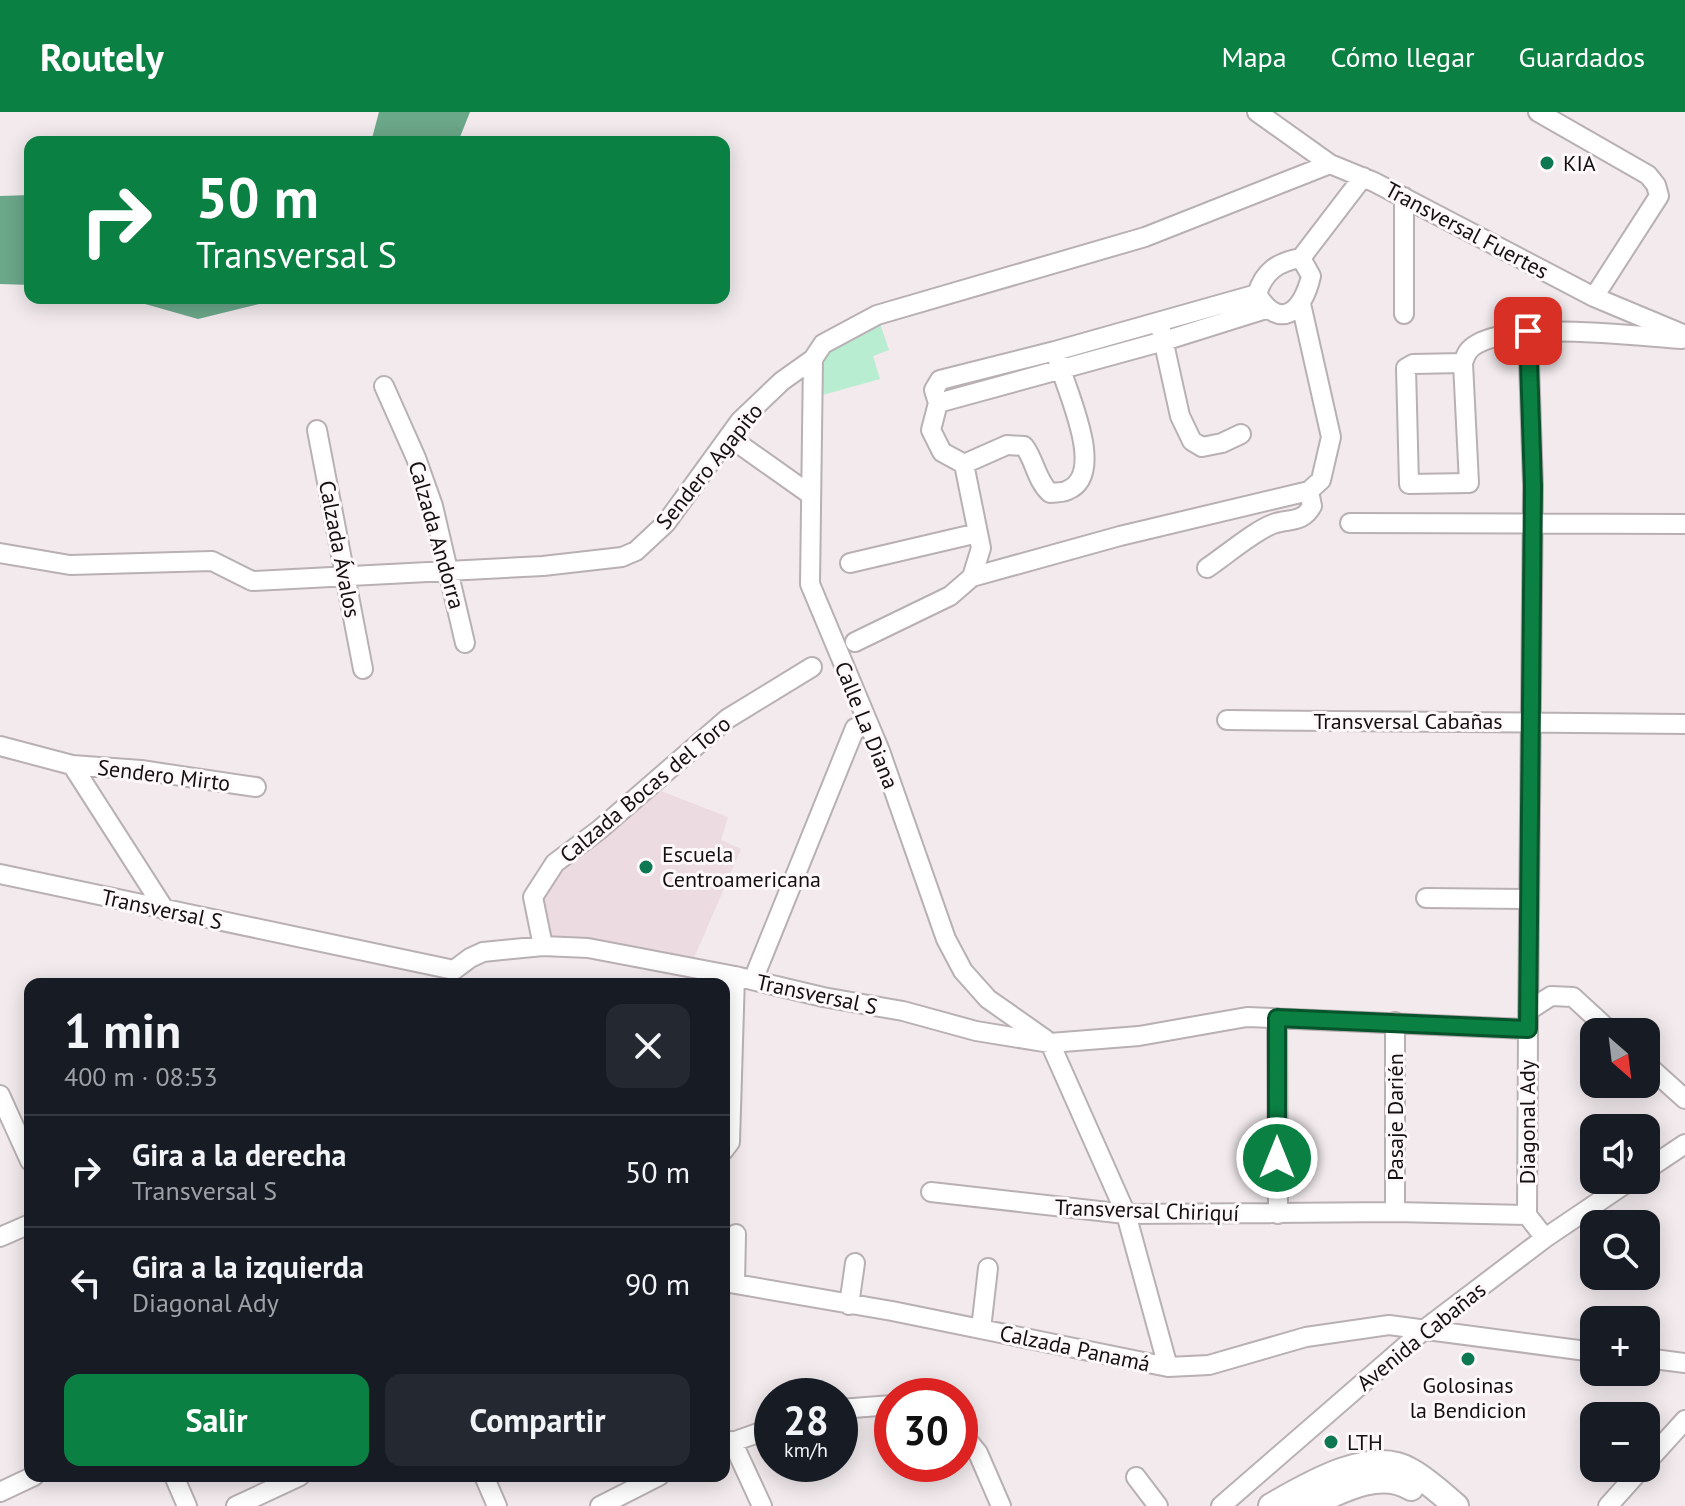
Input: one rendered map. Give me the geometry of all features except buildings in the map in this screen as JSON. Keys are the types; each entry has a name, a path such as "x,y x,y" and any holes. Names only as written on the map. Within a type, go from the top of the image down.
{"main road":[{"path":"1308,1506 1350,1488 1367,1473 1394,1463 1410,1470 1456,1506"},
{"path":"1271,1506 1341,1470 1394,1479 1408,1485 1434,1506"}],"street":[{"name":"Transversal Fuertes","path":"1257,112 1330,164 1404,197 1594,297 1685,337"},
{"path":"1538,112 1648,175 1656,185 1659,196 1594,297"},
{"name":"Sendero Agapito","path":"0,553 70,565 212,561 252,581 569,564 622,557 636,551 669,520 740,421 782,381 813,359 823,344 877,315 1135,240 1206,215 1330,164"},
{"path":"1301,258 1311,276 1301,304 1291,313 1279,315 1262,301 1261,281 1284,261 1301,258 1363,177"},
{"path":"1404,197 1404,314"},
{"path":"1057,360 1159,322 1262,301"},
{"path":"972,577 981,548 964,464 942,452 931,430 938,403 934,390 940,380 1164,341 1262,301"},
{"path":"855,642 950,596 972,577 1120,536 1309,491 1321,480 1331,437 1301,304"},
{"path":"1159,322 1180,416 1192,441 1202,447 1222,443 1241,434"},
{"path":"1463,363 1413,364 1406,368 1407,483 1469,483 1463,363 1468,350 1479,342 1528,331 1685,337"},
{"name":"Diagonal Ady","path":"1527,1215 1532,523 1528,331"},
{"name":"Calle La Diana","path":"813,359 810,584 880,751 946,939 963,971 988,999 1050,1043"},
{"path":"964,464 1007,445 1024,446 1033,458 1045,489 1050,493 1069,490 1083,476 1085,445 1057,360"},
{"name":"Calzada Andorra","path":"384,386 420,470 450,570 465,643"},
{"name":"Calzada Ávalos","path":"317,430 363,669"},
{"path":"729,437 811,495"},
{"path":"1207,568 1273,524 1293,522 1307,515 1312,506 1309,491"},
{"path":"1350,523 1685,524"},
{"path":"850,563 978,533"},
{"name":"Calzada Bocas del Toro","path":"543,946 533,897 555,863 599,830 727,719 812,667"},
{"name":"Transversal Cabañas","path":"1227,720 1685,724"},
{"path":"730,1116 744,978 855,728"},
{"name":"Sendero Mirto","path":"0,746 72,765 141,770 256,787"},
{"path":"72,765 165,910"},
{"name":"Transversal S","path":"0,874 454,977 470,958 483,952 543,946 588,948 903,1011 976,1031 1050,1043 1139,1036 1247,1017 1395,1022 1528,1020 1551,996 1573,997 1596,1018"},
{"path":"1426,898 1528,899"},
{"path":"1277,1018 1278,1214"},
{"name":"Pasaje Darién","path":"1395,1022 1395,1212"},
{"path":"1050,1043 1126,1214 1168,1367"},
{"path":"1660,1077 1685,1099"},
{"path":"0,1095 24,1148"},
{"path":"1660,1161 1685,1144"},
{"name":"Transversal Chiriquí","path":"931,1192 1126,1214 1395,1212 1527,1215"},
{"name":"Avenida Cabañas","path":"1221,1506 1425,1329 1545,1238 1610,1194"},
{"path":"1527,1215 1545,1238"},
{"path":"0,1237 24,1227"},
{"path":"730,1276 736,1234"},
{"path":"849,1305 855,1263"},
{"path":"981,1329 988,1268"},
{"name":"Calzada Panamá","path":"730,1283 1168,1367 1209,1365 1306,1337 1389,1325 1580,1350"},
{"path":"1660,1360 1685,1363"},
{"path":"1660,1448 1685,1420"},
{"path":"730,1442 754,1434"},
{"path":"730,1447 762,1506"},
{"path":"978,1453 1001,1506"},
{"path":"1136,1477 1158,1506"},
{"path":"0,1492 24,1481"},
{"path":"177,1482 187,1506"},
{"path":"236,1506 287,1482"},
{"path":"487,1482 497,1506"},
{"path":"617,1482 623,1493"},
{"path":"600,1506 646,1482"},
{"path":"1608,1506 1629,1482"}],"shaded area":[{"path":"379,112 470,112 460,136 373,136"},
{"path":"24,195 24,285 0,284 0,196"},
{"path":"145,304 259,304 198,319"},
{"path":"877,315 889,350 873,356 880,379 812,398 813,359"},
{"name":"Escuela Centroamericana","path":"653,788 728,817 721,840 741,849 694,958 547,938 543,895 550,873"}],"place":[{"name":"KIA","path":"1547,163"},
{"name":"Escuela Centroamericana","path":"646,867"},
{"name":"Golosinas la Bendicion","path":"1468,1359"},
{"name":"LTH","path":"1331,1442"}],"route":[{"path":"1277,1158 1277,1018 1528,1029 1533,486 1528,331"}]}
